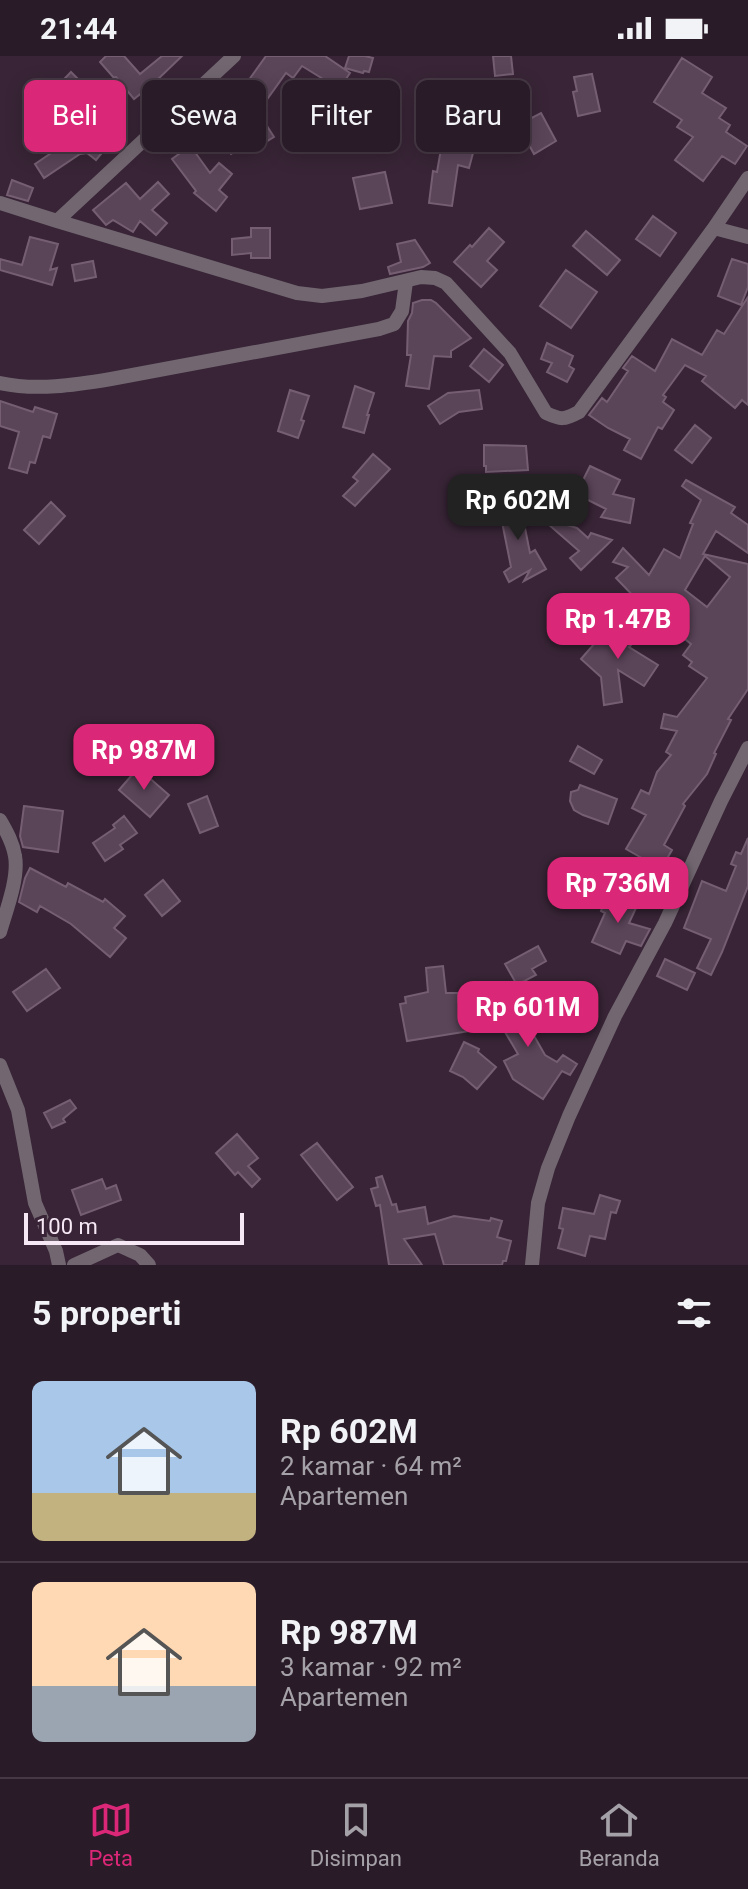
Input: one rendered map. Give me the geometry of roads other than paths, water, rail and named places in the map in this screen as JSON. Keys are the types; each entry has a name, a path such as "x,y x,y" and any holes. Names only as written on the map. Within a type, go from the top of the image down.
{"street":[{"path":"57,221 234,56"},
{"path":"0,203 297,293 322,296 362,291 421,277 435,278 446,283 510,353 546,413 567,419 579,412 748,178"},
{"path":"714,228 748,237"},
{"path":"0,383 20,387 67,386 379,329 394,324 402,311 406,282"},
{"path":"532,1265 538,1203 569,1116 748,748"},
{"path":"0,820 10,838 16,859 0,932"},
{"path":"0,1065 18,1110 35,1203 59,1265"},
{"path":"74,1265 118,1245 140,1255 149,1265"}]}
